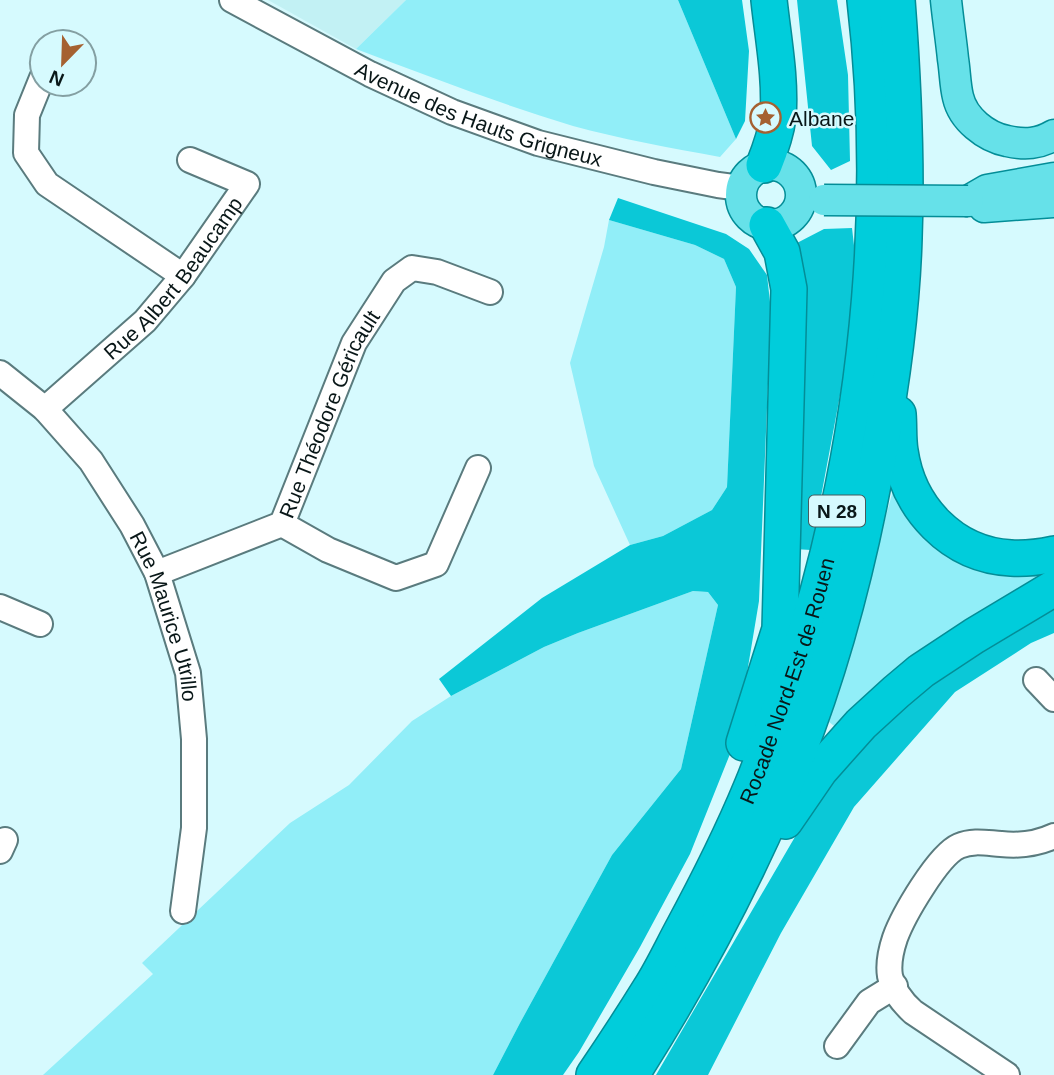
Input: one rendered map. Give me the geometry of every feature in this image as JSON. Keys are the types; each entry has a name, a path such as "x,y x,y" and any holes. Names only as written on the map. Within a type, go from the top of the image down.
{"highway":[{"path":"753,177 770,149 778,119 778,91 769,0"},
{"name":"Rocade Nord-Est de Rouen","path":"594,1075 651,988 703,892 752,786 798,660 819,592 844,482 869,315 875,150 865,0"},
{"name":"Rocade Nord-Est de Rouen","path":"631,1075 665,1021 746,871 780,797 825,676 869,511 894,366 904,239 902,64 897,0"},
{"path":"651,988 730,785 780,629 789,289 782,252 767,225"},
{"path":"894,366 900,450 906,475 915,499 931,520 948,536 985,553 1010,558 1035,558 1054,554"},
{"path":"746,871 788,818 820,770 861,724 921,671 1054,587"}],"main road":[{"path":"946,0 958,98 966,116 980,129 1003,141 1036,143 1054,135"},
{"path":"812,199 800,188 791,172 774,165 753,177 741,198 750,216 767,225 786,221 799,207 812,199 968,201 984,207 1054,202"},
{"path":"968,201 987,190 1054,178"}],"street":[{"name":"Avenue des Hauts Grigneux","path":"232,0 370,74 452,112 538,143 718,186 753,177"},
{"path":"34,98 27,116 26,153 47,184 183,276"},
{"name":"Rue Albert Beaucamp","path":"45,409 145,321 183,276 247,184 190,160"},
{"name":"Rue Théodore Géricault","path":"157,573 282,524 354,342 394,281 412,268 438,272 490,292"},
{"name":"Rue Maurice Utrillo","path":"0,373 45,409 91,461 132,525 157,573 188,673 194,739 194,828 183,912"},
{"path":"282,524 328,550 396,578 436,564 478,468"},
{"path":"0,607 40,624"},
{"path":"1036,680 1054,699"},
{"path":"1007,1075 913,1012 901,1001 890,975 890,957 896,937 923,887 943,859 956,847 973,842 1029,845 1054,836"},
{"path":"837,1046 869,1002 895,986"}],"shaded area":[{"path":"268,0 406,0 356,49"},
{"path":"406,0 678,0 736,139 720,157 609,135 518,108 356,49"},
{"path":"678,0 742,0 749,51 745,121 736,139"},
{"path":"797,0 837,0 848,75 850,161 831,170 812,146"},
{"path":"618,198 726,234 749,249 767,275 771,311 759,601 736,739 690,854 640,947 563,1075 493,1075 612,855 681,769 718,605 708,592 693,591 544,647 451,696 439,679 542,598 630,545 663,536 712,510 727,487 736,287 724,259 695,245 609,220"},
{"path":"609,220 695,245 724,259 736,287 727,487 712,510 663,536 630,545 594,466 570,363 604,247"},
{"path":"852,228 855,254 847,358 811,550 794,549 795,244 824,229"},
{"path":"901,483 919,511 1054,576 842,732 829,722 892,494"},
{"path":"693,591 708,592 718,605 681,769 612,855 493,1075 43,1075 153,974 142,963 290,823 349,785 412,721 451,696 544,647"},
{"path":"1054,601 1054,633 1031,643 955,692 854,807 781,933 708,1075 656,1075 806,818 840,765 901,701"}],"place":[{"name":"Albane","path":"766,118"}]}
